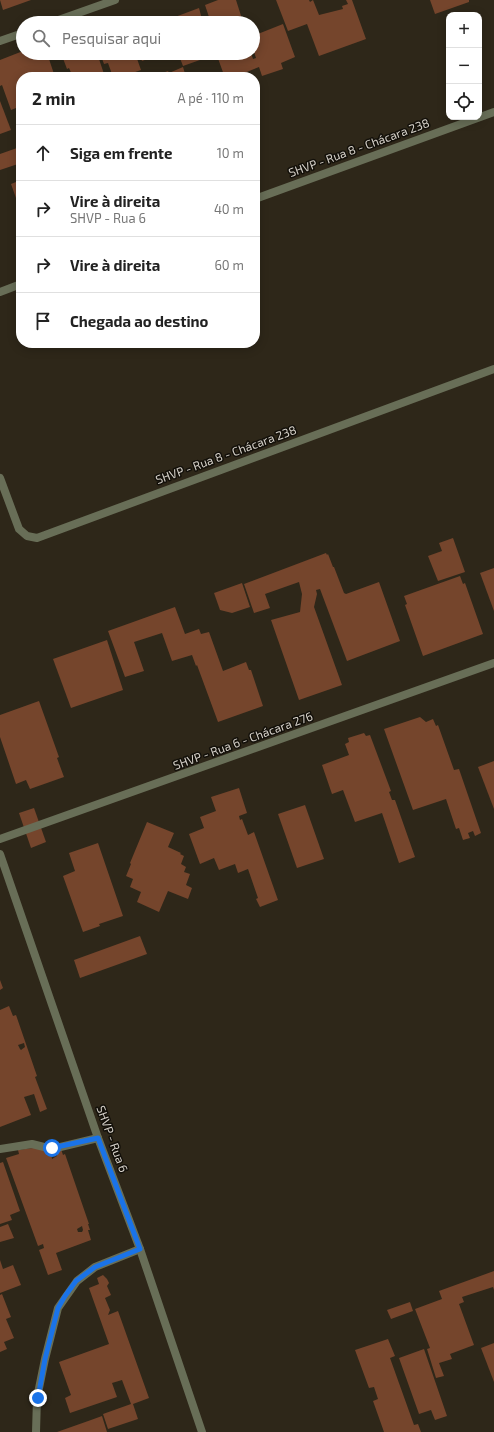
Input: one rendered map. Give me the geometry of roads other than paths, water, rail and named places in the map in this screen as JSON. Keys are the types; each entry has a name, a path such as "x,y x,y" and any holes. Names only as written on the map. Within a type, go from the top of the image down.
{"street":[{"path":"70,16 115,0"},
{"path":"0,41 16,35"},
{"name":"SHVP - Rua 8 - Chácara 238","path":"260,197 494,112"},
{"path":"0,292 16,286"},
{"name":"SHVP - Rua 8 - Chácara 238","path":"0,478 19,529 27,536 37,538 494,369"},
{"name":"SHVP - Rua 6 - Chácara 276","path":"0,840 494,664"},
{"name":"SHVP - Rua 6","path":"0,854 98,1138 140,1249 202,1432"},
{"path":"0,1149 32,1144 52,1148 98,1138"},
{"path":"36,1432 38,1398 45,1359 58,1308 76,1281 95,1267 140,1249"}]}
